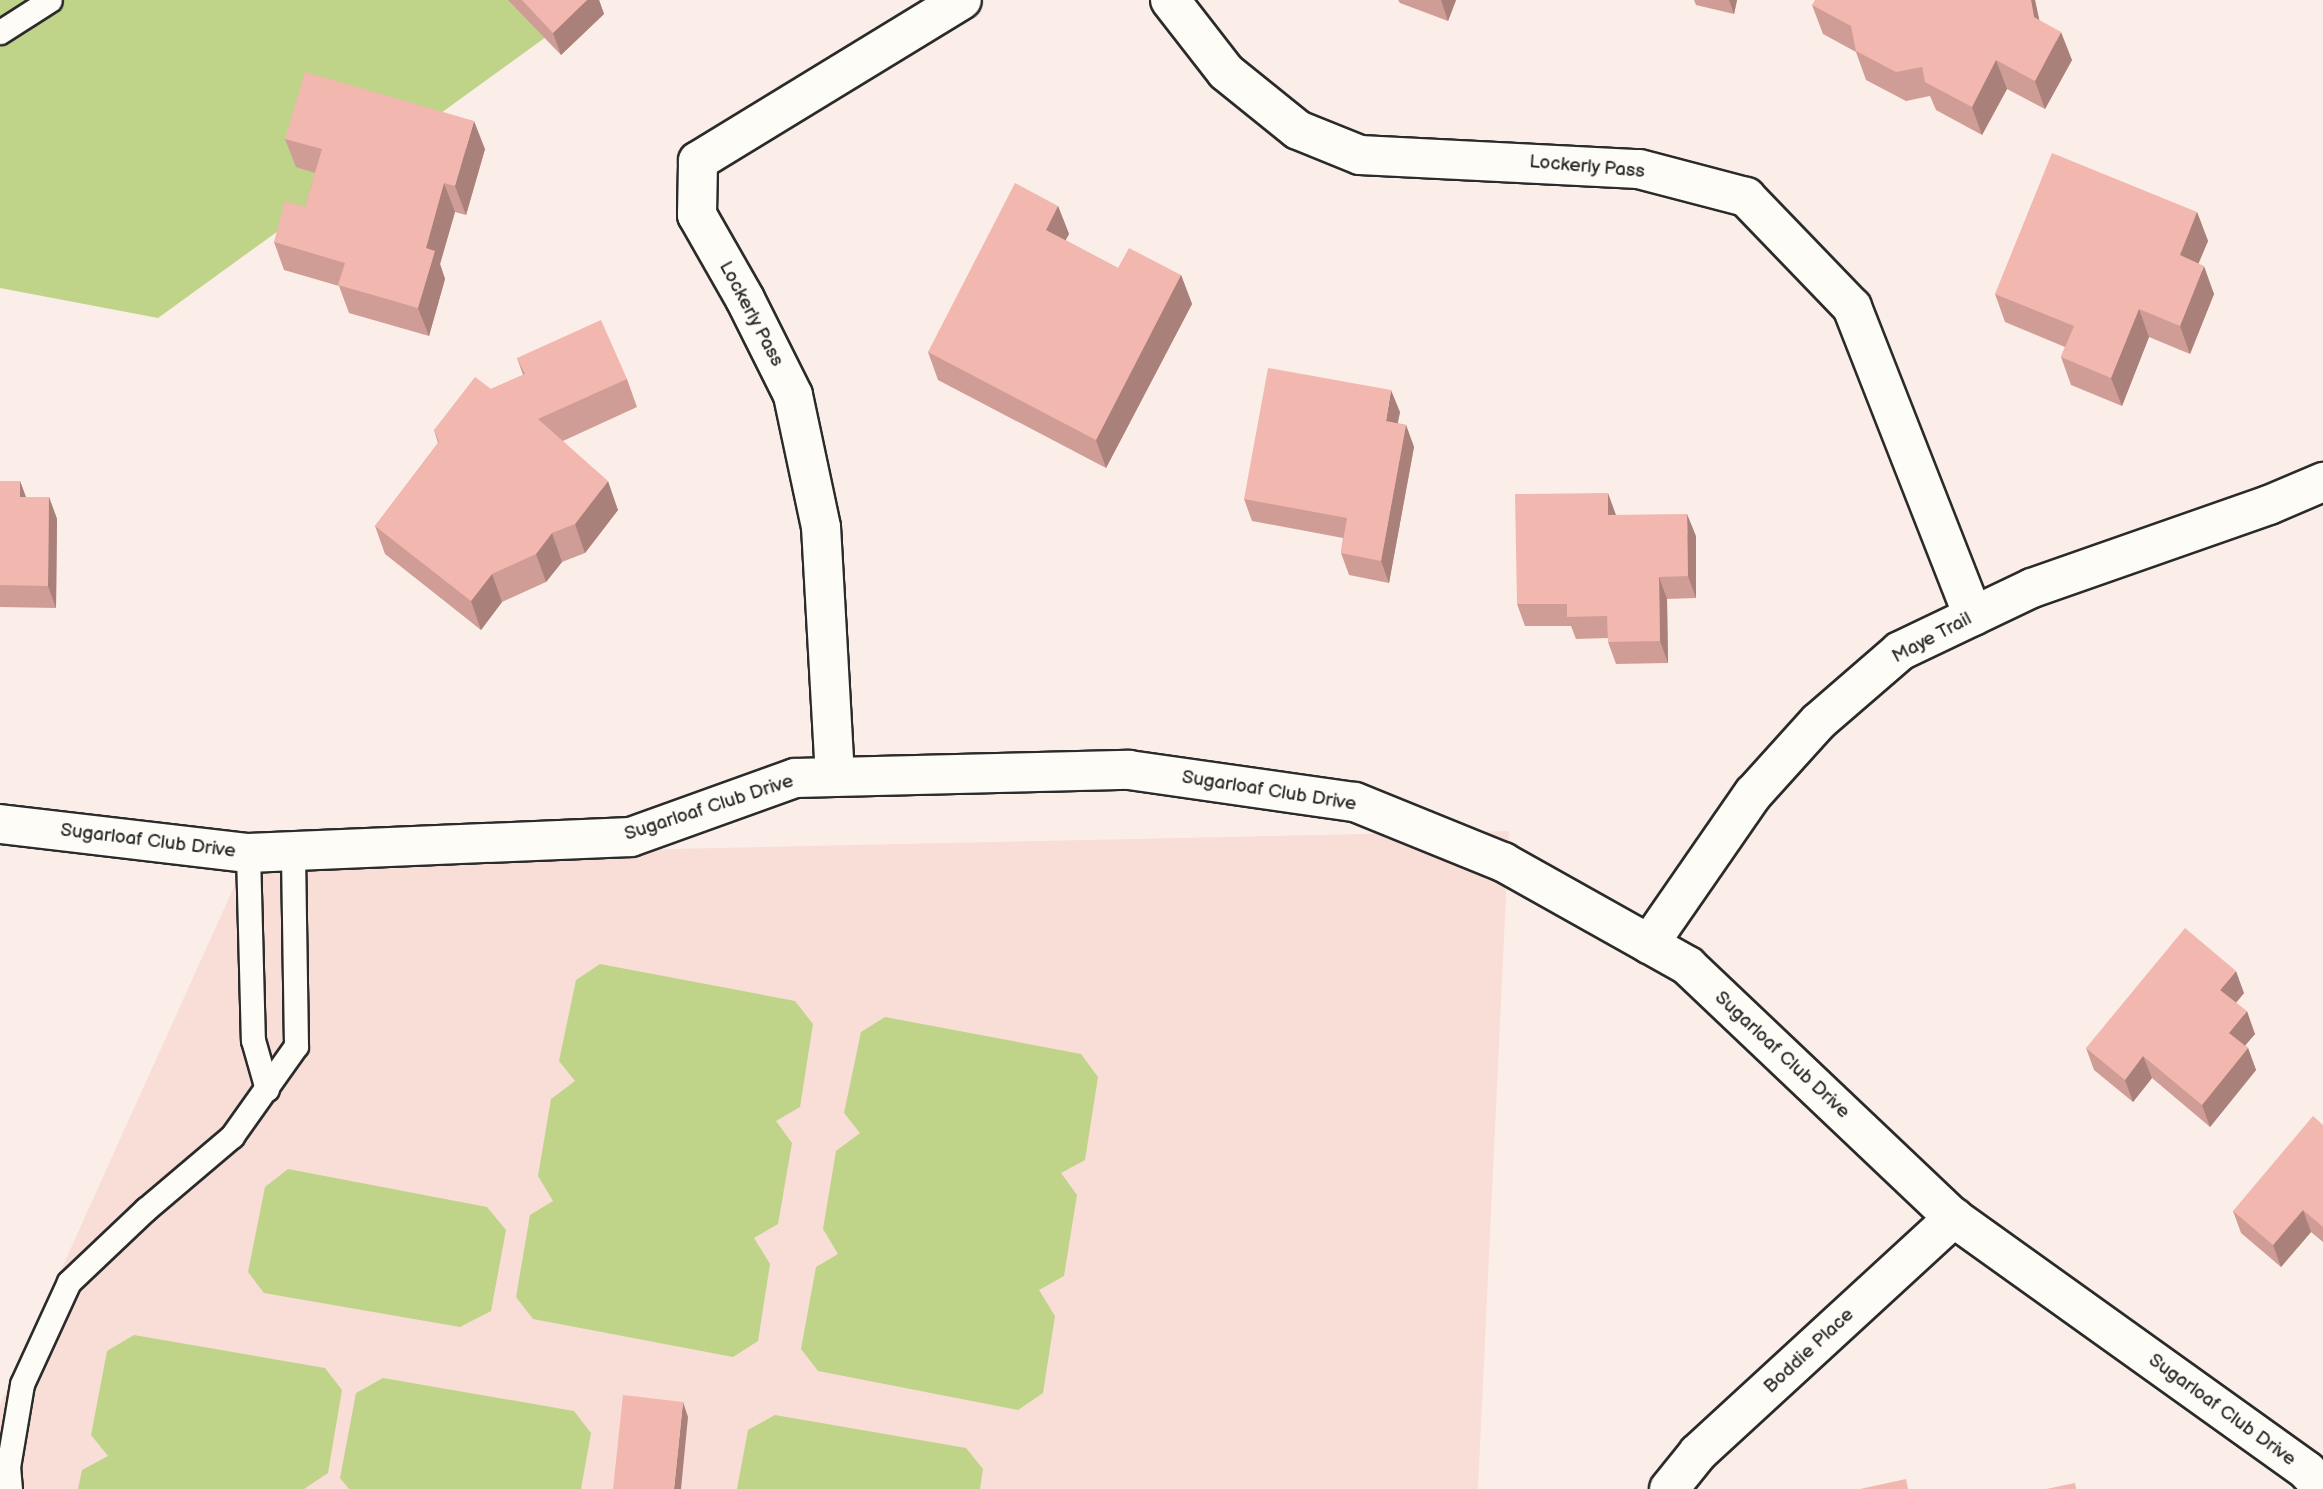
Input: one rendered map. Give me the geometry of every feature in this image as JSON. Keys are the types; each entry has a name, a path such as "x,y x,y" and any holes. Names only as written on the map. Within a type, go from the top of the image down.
{"street":[{"name":"Lockerly Pass","path":"835,777 821,527 793,395 745,299 697,215 698,161 962,0"},
{"name":"Lockerly Pass","path":"1170,0 1226,72 1298,130 1360,155 1639,169 1746,197 1852,307 1973,616"},
{"name":"Maye Trail","path":"1649,944 1753,794 1818,722 1900,651 2032,588 2269,505 2323,482"},
{"name":"Sugarloaf Club Drive","path":"0,824 247,853 631,837 795,778 1129,770 1355,802 1503,862 1688,966 1954,1218 2307,1471 2323,1489"},
{"name":"Boddie Place","path":"1670,1489 1698,1453 1954,1218"}],"lane":[{"path":"0,33 50,0"},
{"path":"10,1489 8,1467 22,1384 69,1282 146,1209 232,1136 296,1046 293,851"},
{"path":"247,853 253,1040 267,1089"}],"shaded area":[{"path":"1509,831 1478,1489 0,1489 0,1405 247,858"}],"green space":[{"path":"0,0 597,0 158,318 0,288"},
{"path":"600,964 795,1001 813,1024 800,1107 776,1121 792,1143 778,1224 754,1238 770,1264 758,1341 733,1357 533,1319 516,1297 530,1215 553,1201 538,1176 551,1099 575,1081 559,1061 576,980"},
{"path":"885,1017 1081,1054 1098,1077 1085,1160 1061,1173 1077,1195 1064,1276 1039,1290 1055,1316 1043,1393 1018,1410 818,1371 801,1349 816,1267 838,1254 823,1229 836,1151 860,1133 844,1113 861,1032"},
{"path":"288,1169 487,1207 506,1230 491,1311 460,1327 264,1293 248,1272 265,1187"},
{"path":"134,1335 325,1368 342,1390 328,1473 304,1489 78,1489 82,1470 108,1456 91,1435 107,1351"},
{"path":"383,1378 574,1411 591,1433 581,1489 349,1489 340,1478 356,1393"},
{"path":"775,1415 966,1448 983,1469 980,1489 737,1489 748,1430"}],"building":[{"path":"522,0 587,0 553,33"},
{"path":"1815,0 2031,0 2034,17 2061,32 2035,81 1996,60 1972,107 1925,82 1922,67 1896,72 1856,51 1851,26 1812,5"},
{"path":"305,72 474,121 455,186 444,183 426,248 435,251 418,308 338,285 345,263 274,242 285,201 305,207 322,149 285,139"},
{"path":"2052,153 2197,212 2180,255 2204,266 2180,326 2139,309 2111,378 2061,357 2074,326 1995,294"},
{"path":"1015,183 1058,206 1046,230 1118,268 1129,248 1181,275 1096,440 928,352"},
{"path":"601,320 627,379 538,419 608,481 575,524 552,533 536,554 492,574 471,601 375,526 439,442 434,430 475,377 491,389 525,374 517,358"},
{"path":"1268,368 1391,390 1386,421 1406,425 1381,561 1341,553 1347,518 1244,499"},
{"path":"0,481 20,481 20,497 49,497 48,586 0,585"},
{"path":"1608,493 1608,515 1687,514 1688,576 1659,577 1660,641 1608,642 1607,616 1567,617 1567,604 1517,604 1515,494"},
{"path":"2185,928 2236,971 2220,990 2247,1011 2229,1033 2248,1048 2202,1105 2143,1056 2125,1080 2086,1048"},
{"path":"2313,1116 2323,1125 2323,1227 2303,1210 2273,1245 2233,1211"},
{"path":"623,1395 683,1402 674,1489 613,1489"},
{"path":"1906,1479 1908,1489 1860,1489"},
{"path":"2075,1483 2076,1489 2046,1489"}]}
